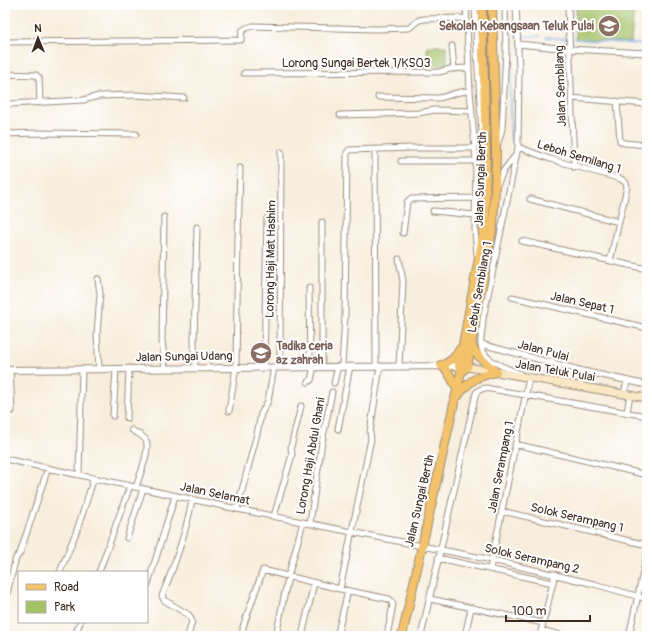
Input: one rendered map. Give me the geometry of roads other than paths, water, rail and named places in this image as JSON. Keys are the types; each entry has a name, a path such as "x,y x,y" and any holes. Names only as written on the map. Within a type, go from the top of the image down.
{"main road":[{"name":"Jalan Sungai Bertih","path":"467,343 485,225 486,152 482,5"},
{"name":"Jalan Sungai Bertih","path":"402,636 493,226 496,152 492,5"},
{"path":"455,400 465,385 472,380 496,372 477,355 467,343 453,359 441,366 448,372 457,388"},
{"name":"Jalan Teluk Pulai","path":"462,368 496,372 647,398"}],"street":[{"path":"466,5 468,68 476,161 476,247 479,262"},
{"path":"475,5 481,128 486,152"},
{"path":"496,152 502,129 506,51 505,5"},
{"name":"Lebuh Sembilang 1","path":"516,5 518,44 518,147 483,320 481,344 483,354 488,359 529,378"},
{"name":"Jalan Sembilang","path":"568,5 574,167"},
{"path":"5,42 241,40 242,30 254,26 376,29 409,28 419,20 424,19 466,18"},
{"path":"518,44 569,49 647,53"},
{"path":"452,46 454,68"},
{"name":"Lorong Sungai Bertek 1/KS03","path":"244,73 439,72 454,68 468,68"},
{"path":"5,74 36,75 39,78 40,103"},
{"path":"378,97 438,98 445,97 455,92 470,91"},
{"path":"10,104 83,100 99,96 136,95 184,98"},
{"path":"572,98 647,104"},
{"path":"617,101 620,141 624,143 647,145"},
{"path":"340,115 419,113 434,110 472,111"},
{"path":"5,134 136,134"},
{"name":"Leboh Semilang 1","path":"518,147 574,167 620,179 626,183 627,187 610,261"},
{"path":"340,589 371,439 370,432 378,366 375,150 412,148 474,148"},
{"name":"Lorong Haji Abdul Ghani","path":"334,383 340,366 345,316 347,152 349,150 375,150"},
{"name":"Lorong Haji Mat Hashim","path":"238,509 258,434 261,414 268,401 277,367 281,152"},
{"path":"495,187 504,170 516,156"},
{"path":"400,161 476,161"},
{"path":"229,411 236,367 240,168"},
{"path":"403,233 407,202 410,199 476,198"},
{"path":"530,199 619,222"},
{"path":"432,211 475,215"},
{"path":"164,217 162,341 165,368"},
{"path":"264,367 267,219"},
{"path":"322,222 322,366"},
{"path":"195,368 197,227"},
{"path":"522,241 647,269"},
{"path":"399,259 403,281 399,366"},
{"path":"98,279 100,294 97,334 99,369"},
{"path":"308,288 312,366 311,380 308,382"},
{"name":"Jalan Sepat 1","path":"512,297 647,328"},
{"name":"Jalan Pulai","path":"481,344 583,371 647,385"},
{"name":"Jalan Sungai Udang","path":"8,370 312,366 441,366 462,368"},
{"path":"338,429 350,366"},
{"path":"113,416 116,368"},
{"path":"127,418 129,368"},
{"path":"79,474 82,369"},
{"path":"8,370 12,411"},
{"path":"580,386 583,371"},
{"name":"Jalan Serampang 1","path":"490,569 529,378"},
{"path":"627,381 627,412"},
{"path":"421,636 476,393 479,390 485,388 647,416"},
{"name":"Lorong Haji Abdul Ghani","path":"310,523 322,442 332,392"},
{"path":"274,516 292,455 291,447 301,406"},
{"path":"132,430 145,439 148,450 136,487"},
{"path":"516,444 647,475"},
{"name":"Jalan Selamat","path":"5,459 192,500 422,545"},
{"path":"5,601 16,558 20,553 48,468"},
{"path":"60,571 77,530 94,478"},
{"path":"98,571 130,486"},
{"path":"127,538 143,489"},
{"path":"148,584 175,496"},
{"path":"188,636 192,621 189,615 164,600 162,596 177,560 188,523 192,500"},
{"name":"Solok Serampang 1","path":"502,511 647,545"},
{"name":"Lorong Haji Abdul Ghani","path":"276,636 288,577 304,522"},
{"name":"Solok Serampang 2","path":"422,545 555,574 647,598"},
{"path":"629,636 647,554"},
{"path":"438,558 553,582"},
{"path":"247,636 243,632 243,627 263,570 348,591 389,599 393,604 387,636"},
{"path":"555,574 541,633 564,636"},
{"path":"302,636 314,583"},
{"path":"337,636 348,591"},
{"path":"430,599 543,623"},
{"path":"465,636 471,608"},
{"path":"75,636 80,623"},
{"path":"5,634 13,636"}],"waterway":[{"path":"511,140 510,101 512,34"},
{"path":"523,36 541,36"},
{"path":"546,37 567,39"},
{"path":"575,39 647,45"}],"place":[{"name":"Sekolah Kebangsaan Teluk Pulai","path":"609,26"},
{"name":"Tadika ceria az zahrah","path":"261,353"}]}
